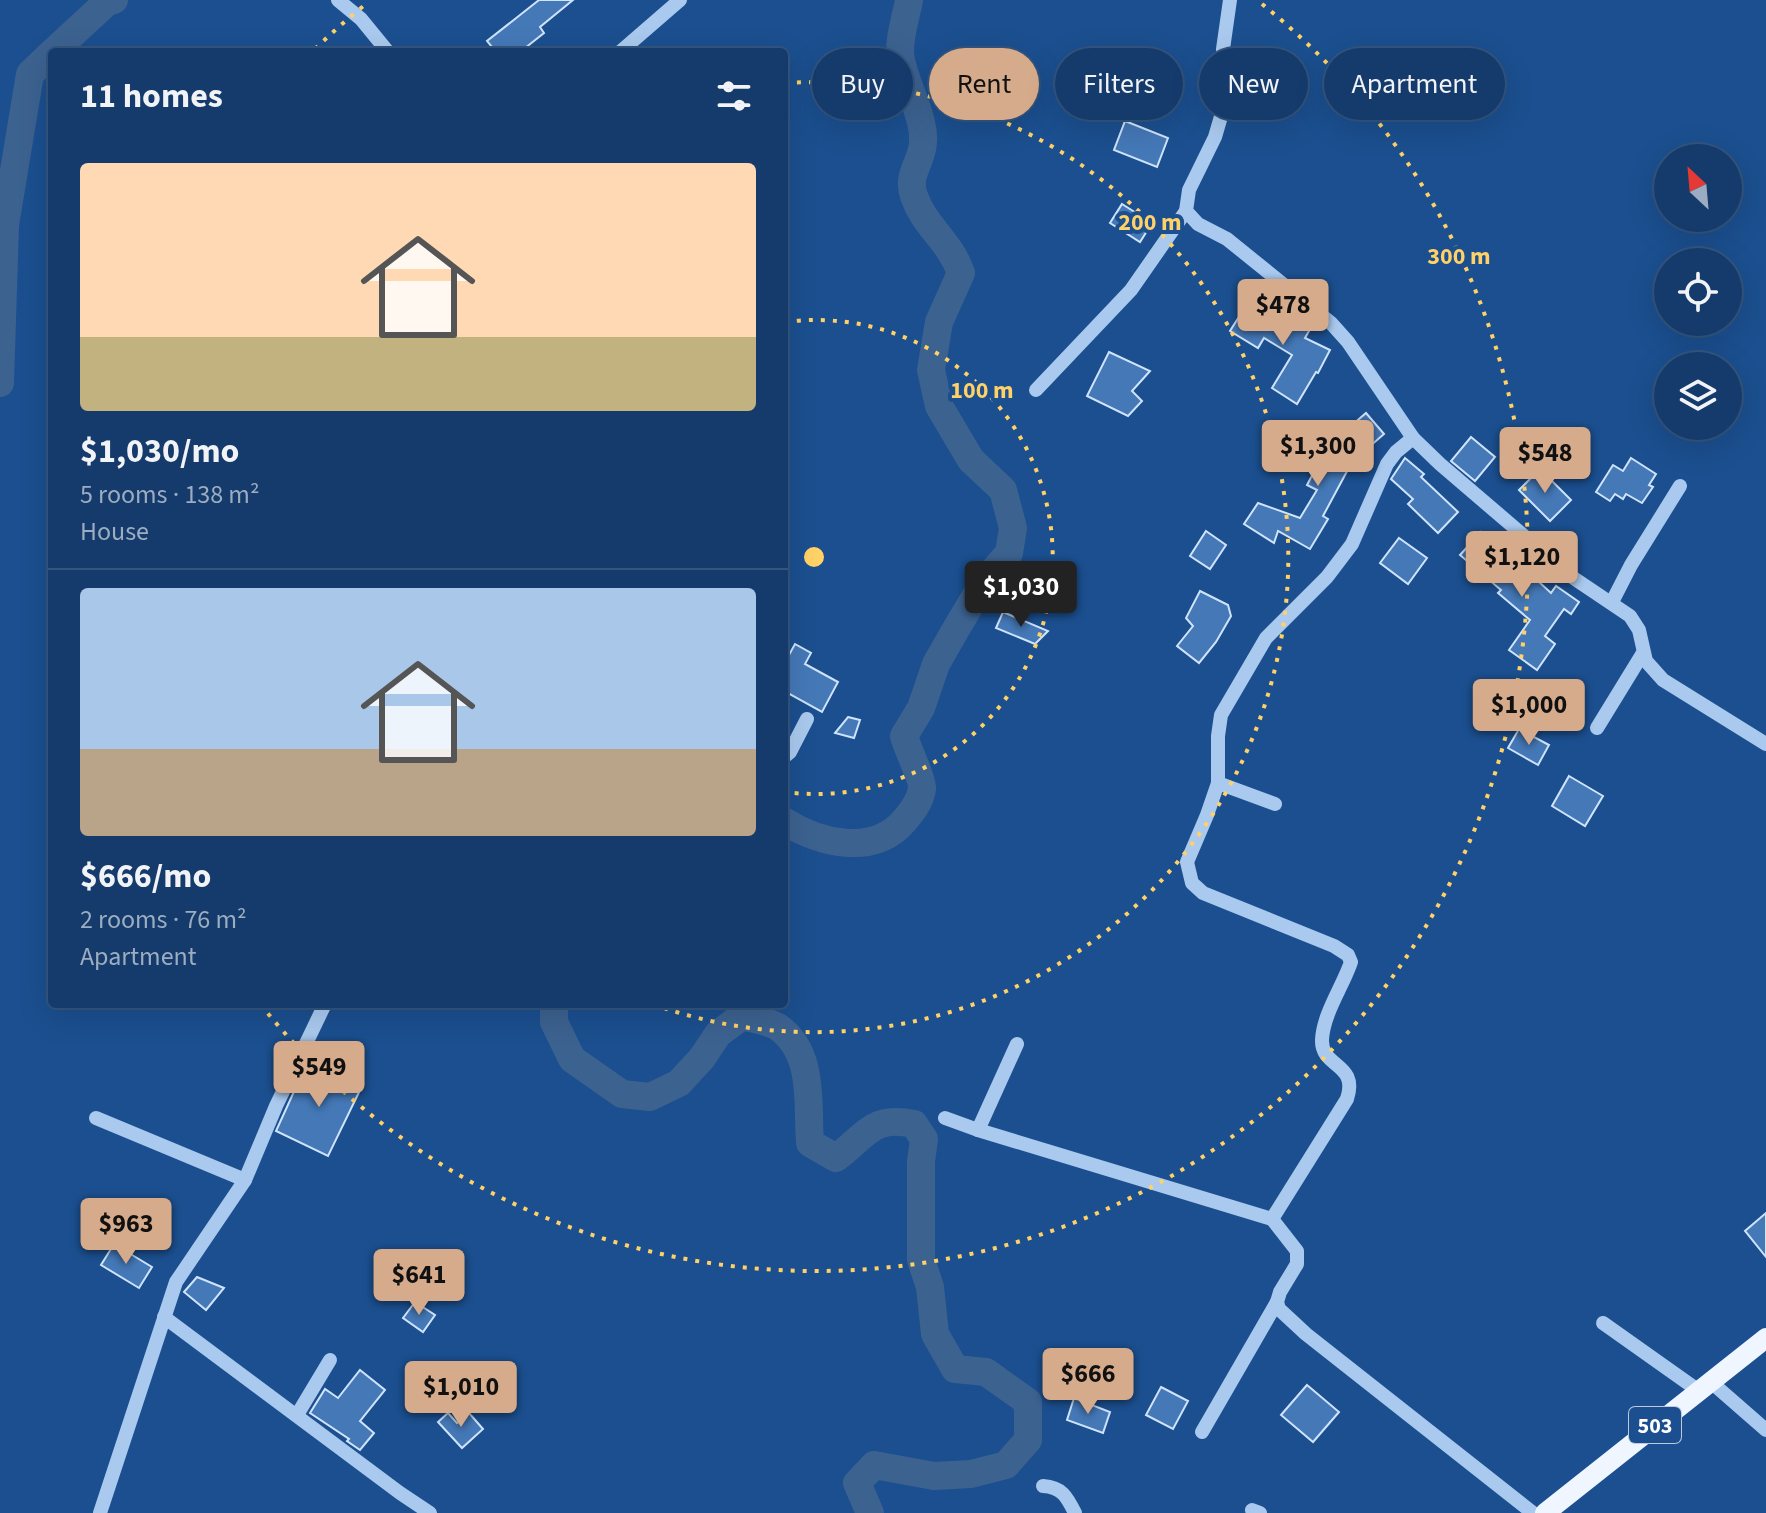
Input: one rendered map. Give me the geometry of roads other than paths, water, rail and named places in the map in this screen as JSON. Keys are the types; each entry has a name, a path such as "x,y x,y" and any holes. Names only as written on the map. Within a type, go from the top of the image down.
{"main road":[{"name":"503","path":"1545,1513 1766,1338"}],"street":[{"path":"338,0 361,19 385,48"},
{"path":"625,48 680,0"},
{"path":"1036,390 1131,290 1186,211 1189,190 1215,137 1227,96 1223,49 1230,0"},
{"path":"1186,211 1198,224 1227,239 1331,323 1348,342 1413,438 1550,559 1630,616 1639,630 1643,653 1651,668 1663,680 1766,744"},
{"path":"1272,1219 1351,1088 1347,1074 1325,1052 1322,1042 1325,1026 1351,962 1348,955 1334,946 1203,893 1192,883 1187,862 1218,783 1221,715 1266,638 1327,577 1352,544 1387,464 1413,438"},
{"path":"1612,602 1680,486"},
{"path":"1597,728 1643,653"},
{"path":"788,754 807,719"},
{"path":"1218,783 1275,804"},
{"path":"100,1513 176,1282 245,1180 323,1008"},
{"path":"978,1130 1017,1044"},
{"path":"96,1118 245,1180"},
{"path":"945,1118 1272,1219 1297,1251 1297,1264 1202,1432"},
{"path":"1277,1302 1279,1309 1306,1334 1533,1513"},
{"path":"164,1317 430,1513"},
{"path":"1603,1323 1705,1386 1766,1430"},
{"path":"297,1415 330,1360"},
{"path":"1043,1486 1055,1486 1066,1494 1075,1513"}],"waterway":[{"path":"57,48 106,3 114,0"},
{"path":"788,823 829,840 862,843 891,832 910,814 922,789 904,736 921,708 936,664 956,629 984,582 1009,553 1013,528 1003,490 971,460 939,406 931,370 939,322 961,273 918,207 912,189 923,138 919,114 900,54 909,0"},
{"path":"0,383 5,225 30,74 48,57"},
{"path":"554,1008 554,1022 572,1059 622,1094 650,1097 679,1083 702,1058 718,1034 742,1016 778,1027 798,1050 807,1080 810,1143 836,1158 871,1129 888,1122 914,1124 924,1139 921,1162 921,1260 930,1287 935,1334 955,1369 986,1372 1028,1402 1028,1440 1006,1465 971,1474 934,1476 874,1465 857,1483 870,1513"}]}
